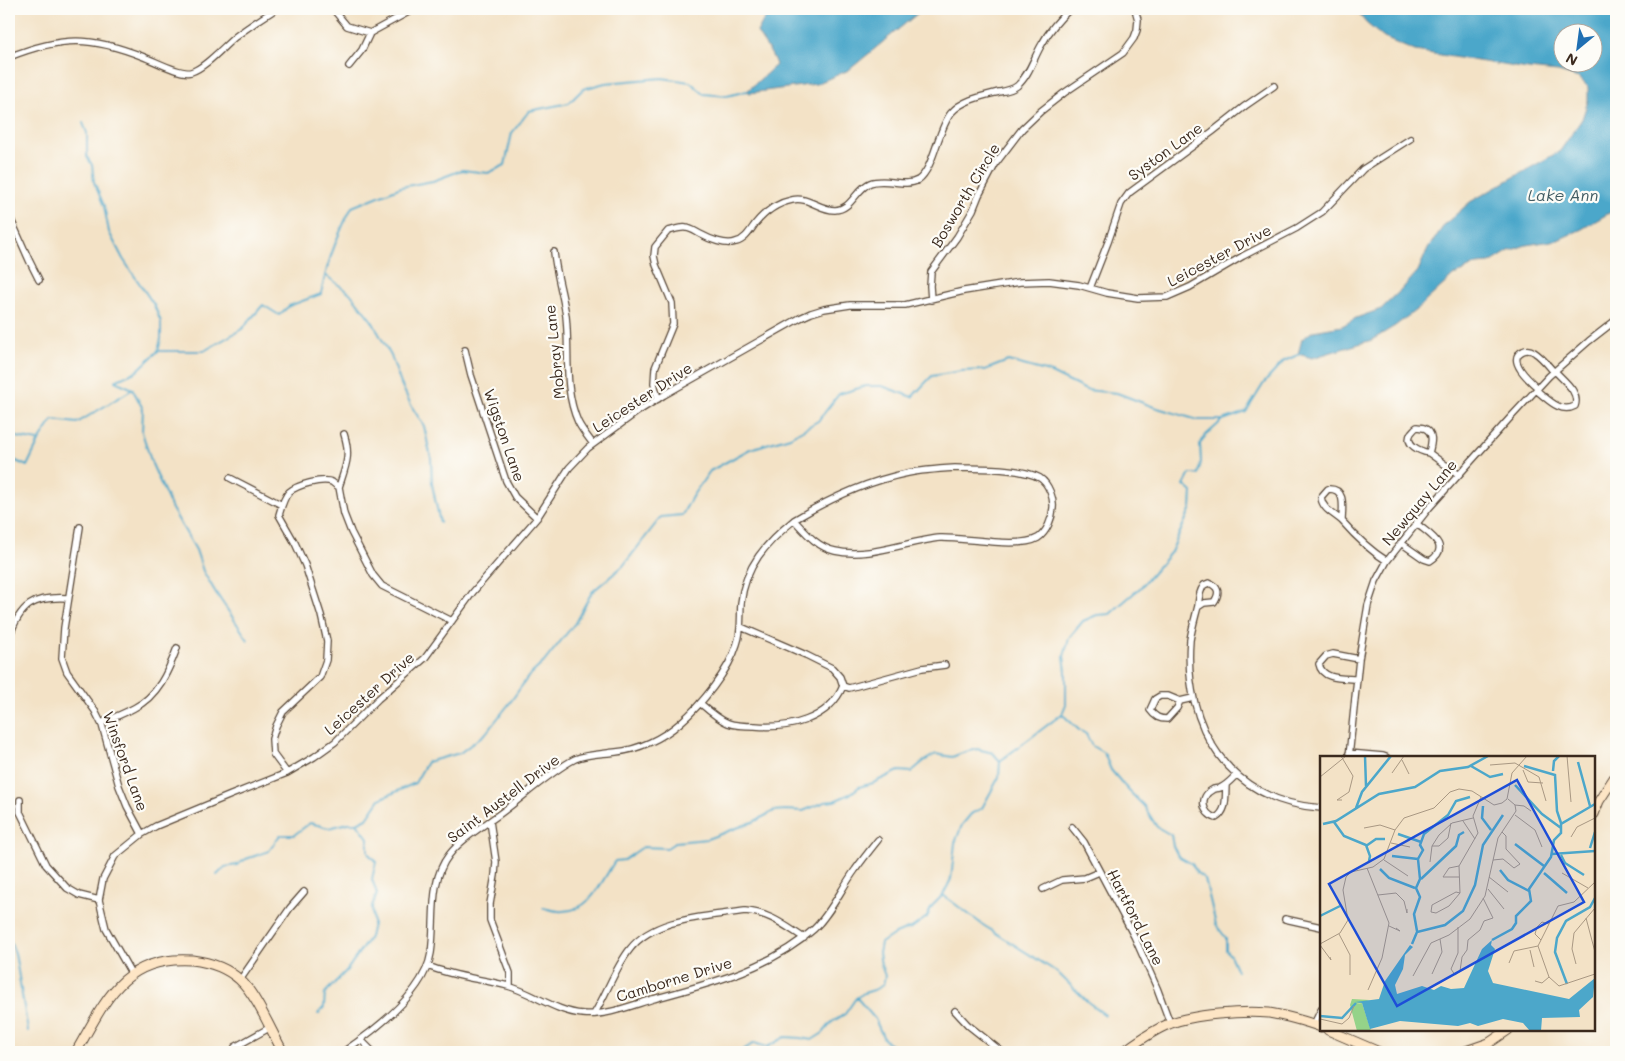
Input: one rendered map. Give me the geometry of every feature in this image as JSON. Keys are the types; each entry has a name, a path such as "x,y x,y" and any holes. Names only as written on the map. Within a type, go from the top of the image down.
{"main road":[{"path":"1595,811 1599,801 1616,775"},
{"path":"76,1052 98,1012 111,994 131,973 152,964 181,960 202,961 221,967 240,980 252,995 283,1052"},
{"path":"1127,1051 1170,1023 1200,1016 1270,1013 1318,1026"},
{"path":"1330,1031 1379,1052"},
{"path":"1463,1052 1489,1043 1507,1031"}],"street":[{"path":"9,57 25,51 71,40 96,42 120,48 188,73 198,70 236,37 276,9"},
{"path":"333,9 347,26 370,33"},
{"path":"349,66 362,50 370,33 414,9"},
{"path":"658,399 654,383 655,368 673,324 672,303 654,256 655,247 668,231 687,228 724,243 736,243 748,234 758,220 771,208 791,200 800,199 823,208 838,210 845,207 869,183 879,181 912,183 927,170 942,126 952,112 965,103 1016,87 1030,68 1042,44 1070,9"},
{"name":"Bosworth Circle","path":"931,300 931,272 949,250 966,224 996,163 1022,129 1041,111 1071,88 1124,53 1137,30 1138,20 1135,9"},
{"name":"Syston Lane","path":"1090,288 1121,204 1129,193 1274,86"},
{"name":"Leicester Drive","path":"131,973 106,929 99,900 104,879 115,856 142,834 180,815 286,774 334,742 378,699 425,658 488,574 516,545 537,518 569,468 593,444 637,412 811,313 850,306 905,305 964,291 1020,282 1050,281 1138,298 1167,297 1190,287 1243,256 1297,228 1322,212 1363,169 1410,139"},
{"path":"9,215 39,280"},
{"name":"Mobray Lane","path":"554,252 555,267 566,314 570,398 579,424 593,444"},
{"name":"Newquay Lane","path":"1349,755 1358,659 1368,605 1376,581 1387,561 1458,474 1537,389 1589,341 1616,320"},
{"path":"1526,349 1533,351 1555,371 1576,393 1577,401 1575,406 1569,409 1561,409 1537,389 1518,365 1517,358 1520,352 1526,349"},
{"name":"Wigston Lane","path":"465,350 471,375 506,481 515,496 537,518"},
{"path":"1429,453 1432,436 1428,430 1417,427 1409,436 1410,442 1415,448 1429,453 1458,474"},
{"path":"344,434 348,447 348,460 339,487 344,514 373,575 382,586 452,621"},
{"name":"Saint Austell Drive","path":"343,1052 361,1040 408,997 422,979 428,966 433,934 435,891 440,871 449,854 490,821 576,759 638,747 680,724 700,703 727,665 737,645 741,627 741,603 746,580 756,558 772,538 794,520 812,509 874,482 909,473 955,468 1022,472 1035,476 1042,479 1051,492 1054,504 1052,517 1047,529 1038,538 1022,543 940,538 887,549 860,552 836,551 816,544 794,520"},
{"path":"230,478 282,505"},
{"path":"286,774 273,754 272,739 283,712 320,677 326,660 327,640 305,565 296,543 280,515 282,505 289,492 306,484 323,481 333,482 339,487"},
{"path":"1342,521 1344,504 1342,497 1333,489 1328,489 1321,497 1325,508 1342,521 1365,546 1387,561"},
{"path":"1401,542 1424,559 1430,560 1436,557 1440,552 1440,546 1436,540 1416,524"},
{"name":"Winsford Lane","path":"80,527 68,598 62,658 67,672 95,711 101,723 119,786 142,834"},
{"path":"1198,607 1204,603 1214,602 1218,596 1218,590 1215,585 1209,582 1204,585 1198,596 1198,607 1194,615 1189,653 1193,698 1209,739 1219,755 1236,775 1259,792 1274,799 1304,807 1320,808"},
{"path":"9,638 20,614 28,605 39,599 50,597 68,598"},
{"path":"700,703 727,722 769,727 799,723 825,710 835,702 843,686 840,677 832,668 741,627"},
{"path":"101,723 135,708 146,700 164,679 177,648"},
{"path":"1356,679 1326,675 1320,670 1319,664 1326,656 1333,654 1358,659"},
{"path":"843,686 850,688 905,672 944,665"},
{"path":"1180,701 1177,708 1167,719 1160,719 1153,715 1150,710 1155,699 1160,696 1168,696 1180,701 1193,698"},
{"path":"1349,755 1383,756"},
{"path":"1226,785 1223,810 1216,818 1210,816 1204,808 1204,799 1212,790 1226,785 1236,775"},
{"path":"20,800 20,812 46,865 67,888 99,900"},
{"path":"490,821 496,862 496,875 490,904 490,920 510,973 510,986"},
{"name":"Hartford Lane","path":"1072,827 1084,842 1134,936 1170,1023"},
{"name":"Camborne Drive","path":"428,966 460,976 510,986 569,1011 582,1014 614,1010 717,982 779,955 804,938 827,913 855,870 878,840"},
{"path":"1043,889 1062,880 1085,878 1099,872"},
{"path":"240,980 290,908 304,892"},
{"path":"594,1014 630,949 651,930 666,924 745,911 758,912 771,916 804,938"},
{"path":"1285,919 1320,927"},
{"path":"955,1011 968,1025 1002,1052"},
{"path":"235,1047 269,1028"},
{"path":"361,1040 373,1052"}],"water":[{"path":"777,9 923,9 849,70 816,84 750,93 747,91 776,65 757,32 764,19"},
{"name":"Lake Ann","path":"1355,9 1616,9 1616,209 1582,229 1558,240 1526,245 1509,251 1490,263 1477,264 1453,276 1416,310 1372,340 1312,358 1298,354 1302,339 1313,331 1342,326 1356,318 1381,309 1418,271 1428,248 1445,224 1470,202 1560,151 1582,119 1588,101 1588,87 1579,78 1558,72 1602,72 1602,22 1552,22 1552,71 1415,51 1384,38 1366,23"}],"waterway":[{"path":"9,466 14,460 27,466 39,441 53,420 77,423 133,389 115,381 137,371 158,351 204,351 242,329 263,305 279,315 289,306 321,294 333,249 352,207 401,187 433,181 462,170 488,173 505,165 512,133 529,111 569,103 583,89 605,83 662,78 690,82 704,94 727,96 747,91"},
{"path":"83,123 87,133 87,157 92,165 94,182 104,206 109,232 123,259 154,305 161,322 161,339 158,351"},
{"path":"325,275 350,293 372,321 391,356 412,407 424,426 431,458 432,484 440,523"},
{"path":"217,875 225,867 237,865 246,859 269,851 280,835 294,835 310,823 329,828 348,823 357,823 367,818 380,799 415,783 427,762 460,753 486,733 528,677 544,662 575,623 592,592 623,566 661,517 682,515 710,471 750,449 790,437 818,421 839,394 866,386 882,386 912,397 932,376 961,371 985,370 1008,361 1049,372 1086,390 1117,393 1154,407 1198,420 1223,420 1246,412 1264,383 1284,361 1300,354"},
{"path":"133,390 143,409 142,432 152,464 172,509 196,550 203,571 248,640"},
{"path":"740,1052 754,1043 767,1047 785,1037 812,1040 823,1033 832,1022 845,1014 856,998 883,985 885,976 879,953 881,943 893,935 913,927 927,917 932,906 943,895 951,879 955,843 962,825 971,814 982,808 999,777 1000,761 1062,714 1066,704 1064,656 1069,638 1083,621 1097,615 1110,614 1140,588 1171,552 1191,508 1192,492 1184,485 1190,474 1198,474 1201,462 1200,444 1206,435 1223,420"},
{"path":"9,434 38,441"},
{"path":"1062,714 1086,734 1092,746 1104,753 1111,770 1144,806 1157,827 1171,835 1173,846 1178,856 1192,864 1197,873 1205,879 1216,925 1226,938 1226,950 1237,971"},
{"path":"543,908 560,911 573,910 581,906 594,894 615,861 624,860 643,847 667,848 676,842 707,839 753,822 774,811 803,811 825,802 834,801 850,794 859,787 899,771 911,772 936,754 952,757 977,749 993,753 1000,761"},
{"path":"318,1014 324,1007 325,993 347,970 370,937 373,924 372,906 377,894 372,879 376,862 368,853 368,838 357,823"},
{"path":"943,895 983,925 1057,972 1088,1002 1105,1015"},
{"path":"9,938 15,953 28,1031"},
{"path":"857,998 875,1019 884,1039 899,1052"}]}
